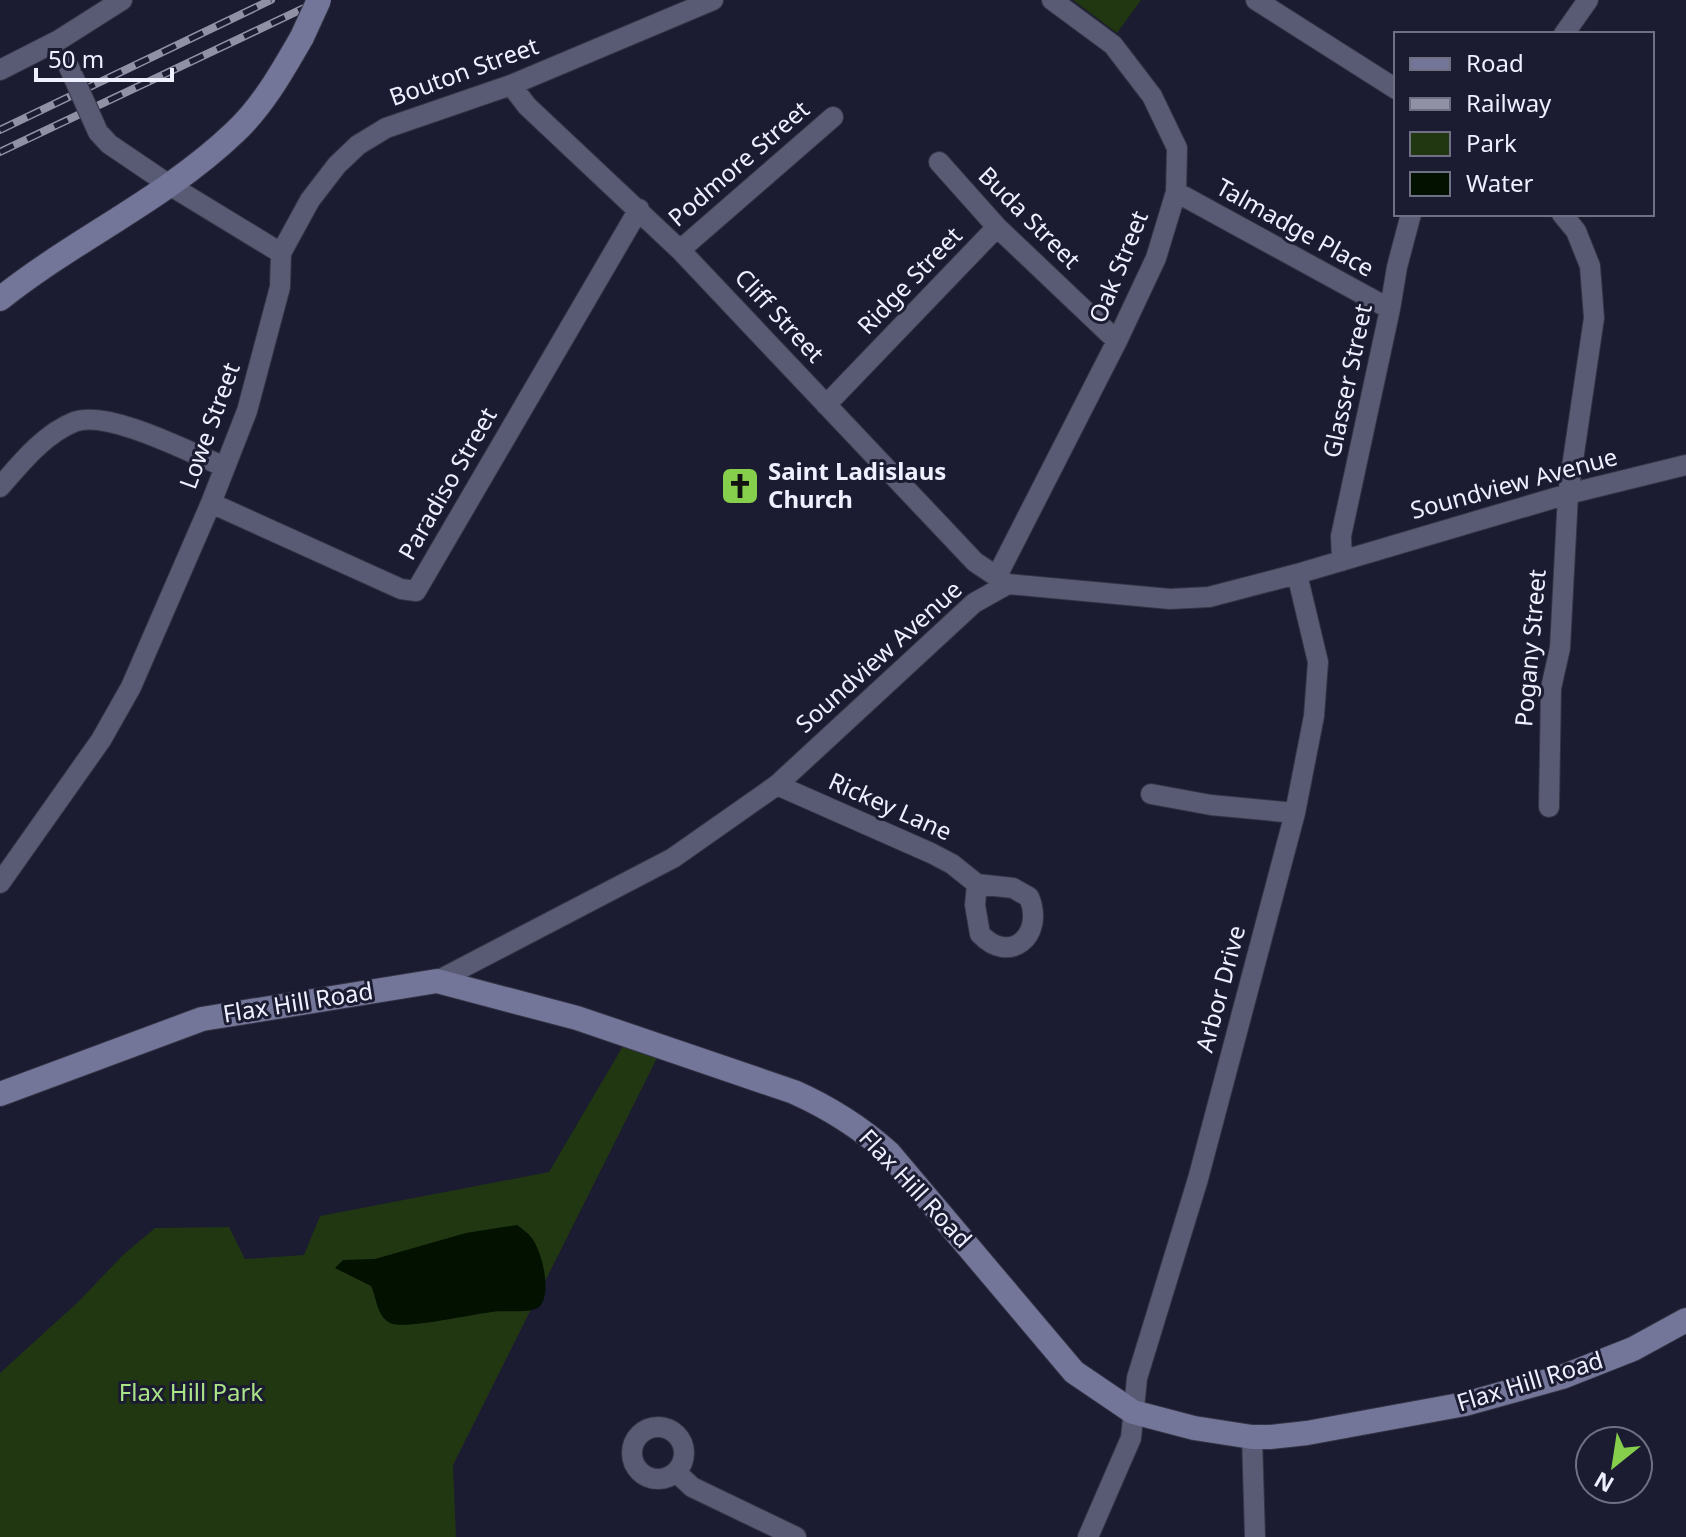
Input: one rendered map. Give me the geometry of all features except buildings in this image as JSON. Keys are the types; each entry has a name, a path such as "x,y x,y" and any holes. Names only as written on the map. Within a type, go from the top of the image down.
{"main road":[{"path":"0,299 130,210 171,186 236,131 259,104 302,37 319,0"},
{"name":"Flax Hill Road","path":"0,1094 202,1019 437,981 577,1018 794,1092 827,1107 861,1128 889,1153 1074,1372 1133,1412 1194,1428 1252,1437 1307,1433 1354,1425 1516,1391 1633,1349 1686,1320"}],"street":[{"path":"0,70 59,40 122,0"},
{"name":"Bouton Street","path":"281,253 310,200 337,165 358,145 386,128 511,85 713,0"},
{"name":"Oak Street","path":"1002,580 1156,258 1176,192 1177,148 1152,96 1113,45 1052,0"},
{"path":"1256,0 1394,88"},
{"path":"1565,32 1588,0"},
{"path":"59,40 98,132 109,144 281,253"},
{"name":"Cliff Street","path":"511,85 527,106 680,250 975,562 1002,580"},
{"name":"Podmore Street","path":"680,250 833,117"},
{"name":"Buda Street","path":"939,162 997,227 1117,341"},
{"name":"Talmadge Place","path":"1176,192 1390,309"},
{"name":"Paradiso Street","path":"211,503 401,589 416,591 639,209"},
{"name":"Glasser Street","path":"1342,561 1341,536 1410,216"},
{"name":"Pogany Street","path":"1549,807 1551,688 1560,648 1568,494 1594,318 1590,266 1576,231 1564,216"},
{"name":"Ridge Street","path":"826,405 997,227"},
{"name":"Lowe Street","path":"4,869 101,740 143,662 247,411 280,287 281,253"},
{"path":"0,487 51,436 77,421 98,419 118,423 225,467"},
{"name":"Soundview Avenue","path":"437,981 673,858 777,785 1002,580 1170,599 1209,597 1568,494 1686,465"},
{"name":"Arbor Drive","path":"1088,1537 1131,1438 1137,1378 1198,1179 1295,813 1314,716 1318,662 1297,574"},
{"name":"Rickey Lane","path":"777,785 931,853 952,864 977,884"},
{"path":"1151,794 1211,805 1295,813"},
{"path":"1252,1437 1255,1537"},
{"path":"676,1472 692,1487 796,1537"}],"green space":[{"path":"1073,0 1141,0 1117,33"},
{"name":"Flax Hill Park","path":"623,1046 658,1056 453,1465 456,1537 0,1537 0,1373 155,1228 229,1227 245,1259 304,1255 320,1216 549,1172"}],"water":[{"path":"517,1225 535,1243 544,1271 544,1300 532,1310 492,1312 397,1325 382,1316 371,1286 335,1268 343,1260 375,1259 466,1233"}],"railway":[{"path":"0,130 271,0"},
{"path":"0,152 321,0"}],"place":[{"name":"Saint Ladislaus Church","path":"740,486"}]}
